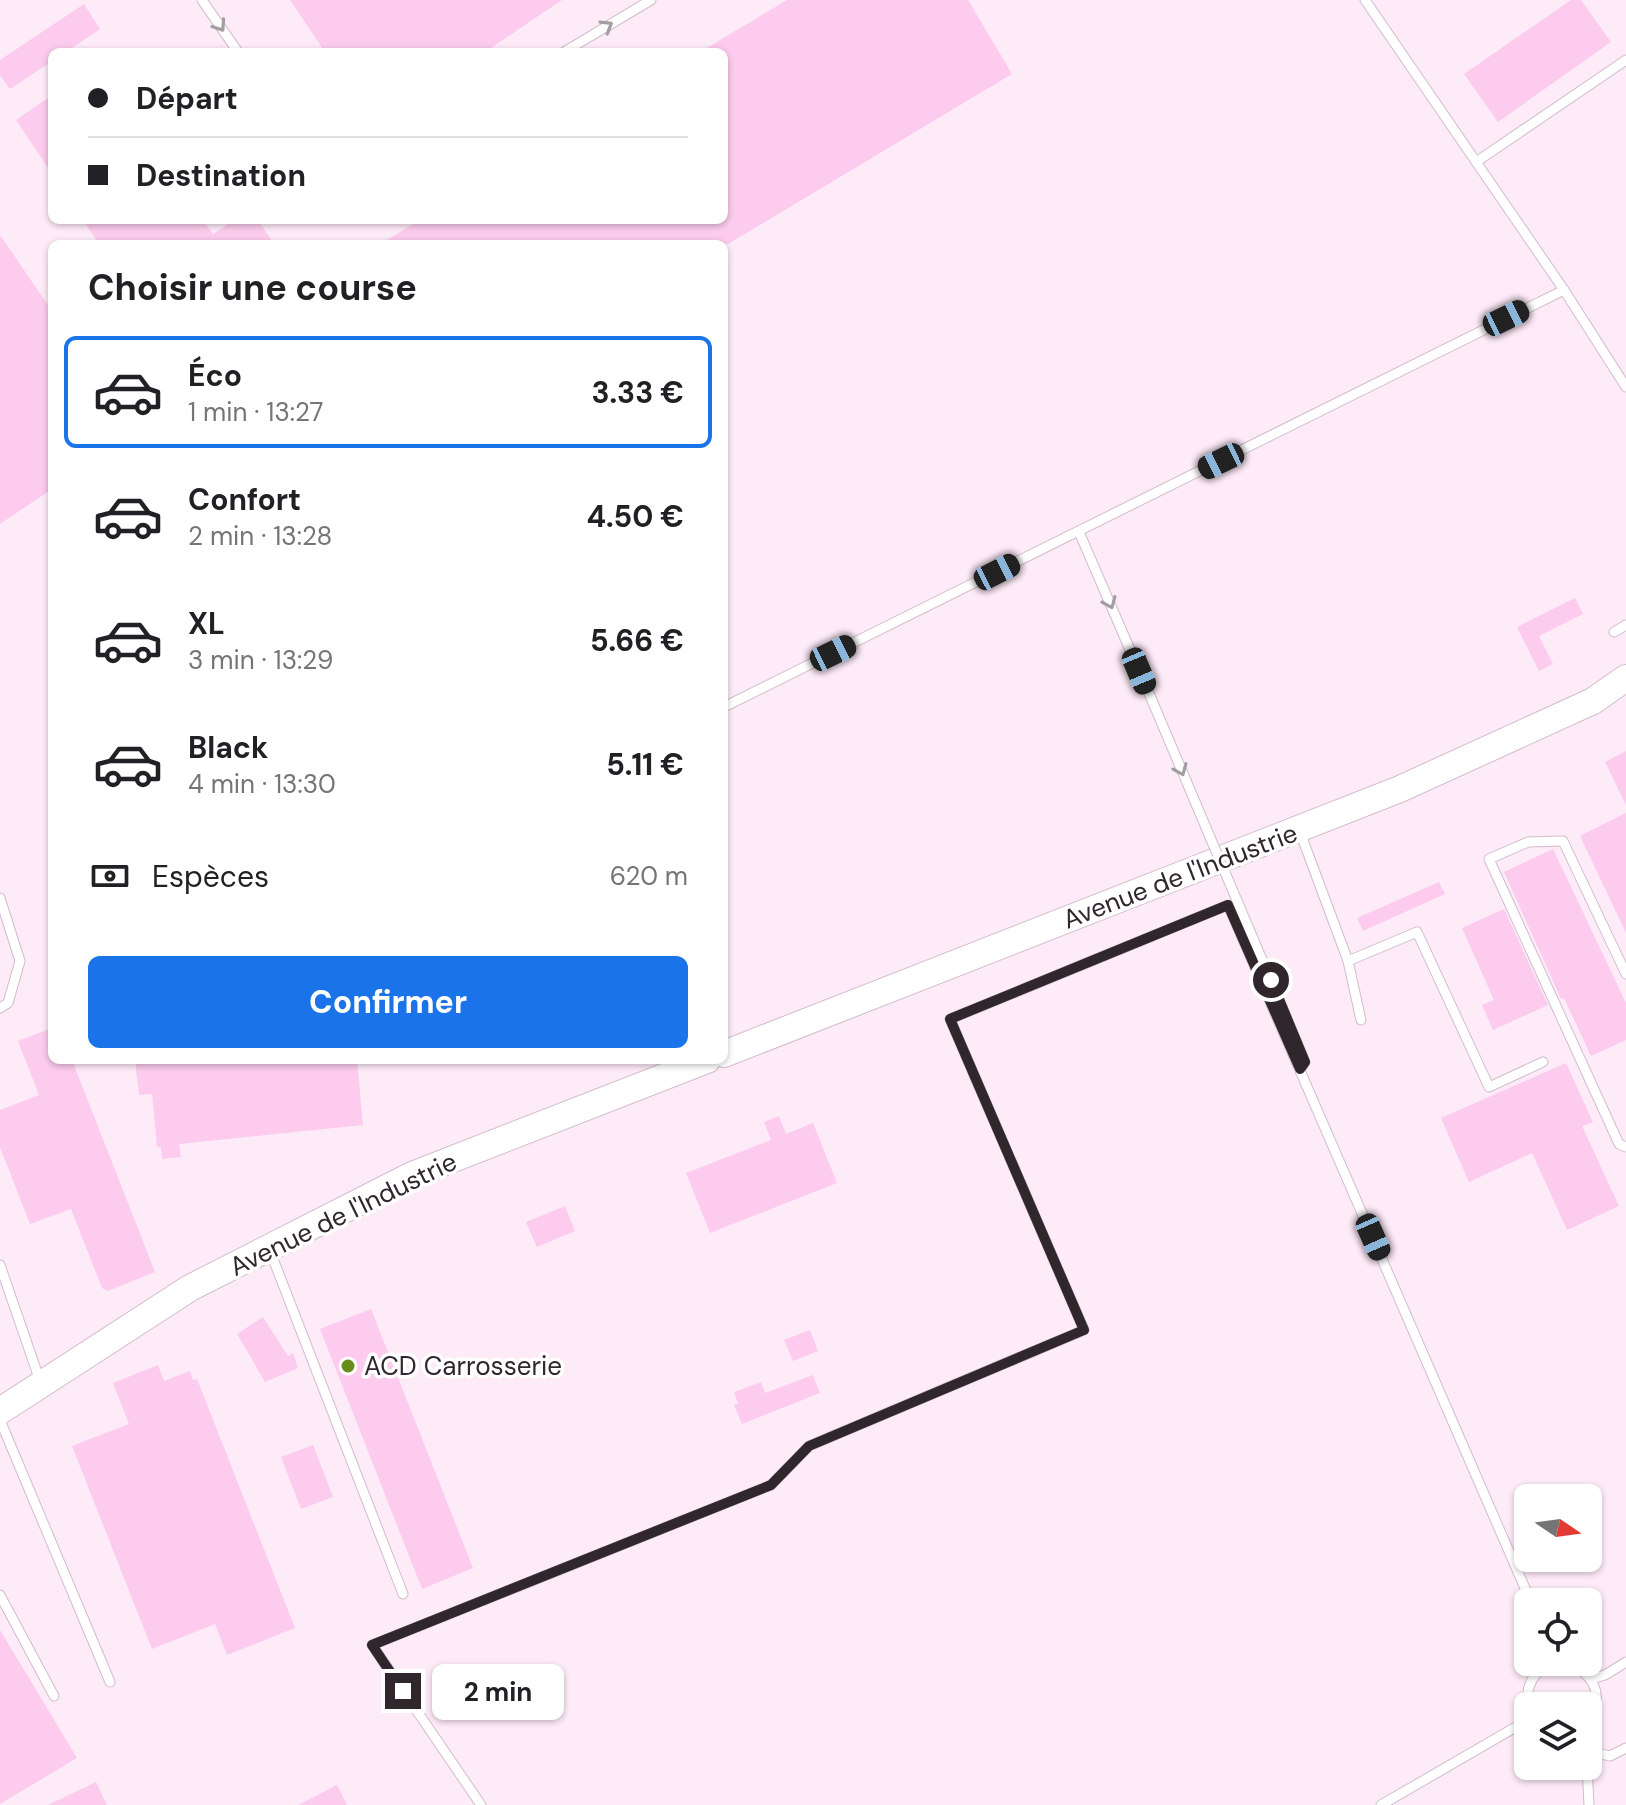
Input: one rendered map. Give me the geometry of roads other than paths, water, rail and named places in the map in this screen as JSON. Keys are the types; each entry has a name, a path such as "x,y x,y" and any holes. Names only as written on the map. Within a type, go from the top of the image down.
{"street":[{"name":"Avenue de l'Industrie","path":"728,1052 1400,789 1579,707 1626,678"},
{"name":"Avenue de l'Industrie","path":"0,1411 190,1288 412,1175 697,1064"}],"lane":[{"path":"202,0 235,48"},
{"path":"571,48 651,0"},
{"path":"1368,1 1626,387"},
{"path":"1476,162 1626,60"},
{"path":"728,705 1564,290"},
{"path":"1079,532 1305,1062 1300,1069"},
{"path":"1614,632 1626,625"},
{"path":"1299,829 1348,961 1361,1020"},
{"path":"1626,974 1563,841 1528,842 1489,859 1619,1144 1626,1147"},
{"path":"0,898 20,961 8,1003 0,1008"},
{"path":"481,1805 372,1645 771,1485 809,1446 1084,1330 950,1019 1228,905 1525,1588"},
{"path":"1348,961 1417,932 1489,1087 1543,1062"},
{"path":"269,1248 403,1594"},
{"path":"0,1265 41,1384"},
{"path":"0,1420 110,1682"},
{"path":"0,1595 54,1696"},
{"path":"1591,1679 1605,1675 1626,1662"},
{"path":"1588,1676 1595,1692"},
{"path":"1381,1805 1514,1728"},
{"path":"1602,1754 1610,1756 1626,1748"},
{"path":"1588,1780 1589,1805"}],"place":[{"name":"ACD Carrosserie","path":"348,1366"}]}
